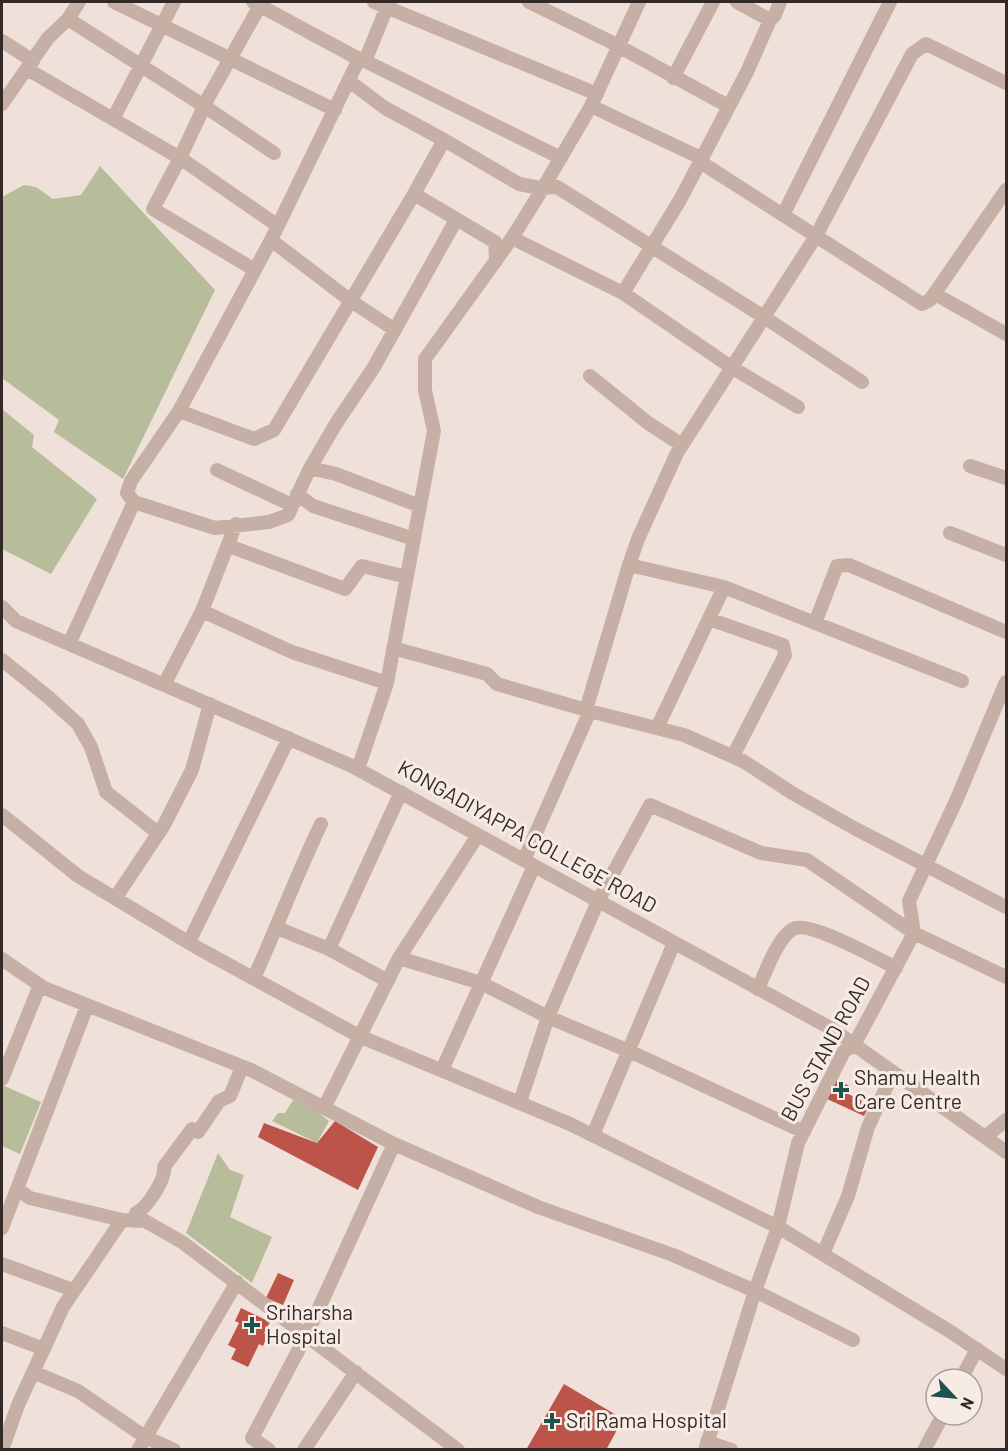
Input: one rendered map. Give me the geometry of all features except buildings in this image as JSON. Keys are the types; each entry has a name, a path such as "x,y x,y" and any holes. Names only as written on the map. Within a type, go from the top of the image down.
{"street":[{"path":"2,104 48,38 68,19 79,2"},
{"path":"114,2 335,110"},
{"path":"113,119 174,2"},
{"path":"529,2 728,106"},
{"path":"358,769 387,683 434,431 425,390 425,359 512,238 561,158 594,100 639,2"},
{"path":"673,78 713,2"},
{"path":"737,2 770,20"},
{"path":"623,293 681,200 780,2"},
{"path":"783,215 890,2"},
{"path":"255,270 153,209 259,3 362,60 561,158"},
{"path":"456,220 396,330 310,468 288,515 269,522 215,528 134,502 127,493 131,481 179,411 271,240 349,81 362,60 383,4 594,100 701,158 705,165 922,304 935,294 1006,334"},
{"path":"68,19 274,153"},
{"path":"2,41 30,65 113,119 180,158 278,226"},
{"path":"442,1070 481,983 588,711 629,564 638,539 682,445 816,236 912,54 927,44 1006,83"},
{"path":"349,81 385,108 519,184 557,188 764,317 862,382"},
{"path":"179,411 254,439 274,430 444,140"},
{"path":"930,300 1006,191"},
{"path":"414,194 495,242 496,261"},
{"path":"512,238 623,293 732,367 798,407"},
{"path":"271,240 351,301 396,330"},
{"path":"590,376 648,423 682,445"},
{"path":"970,466 1006,478"},
{"path":"310,468 336,474 420,506"},
{"path":"217,470 295,500 414,539"},
{"path":"69,644 134,502"},
{"path":"164,684 202,611 236,524"},
{"path":"950,533 1006,555"},
{"path":"229,546 345,589 362,566 407,577"},
{"path":"629,564 724,587 962,681"},
{"path":"815,622 837,566 849,565 1006,632"},
{"path":"657,728 724,587"},
{"name":"KONGADIYAPPA COLLEGE ROAD","path":"2,607 16,621 289,738 358,769 401,792 832,1029 1006,1152"},
{"path":"202,611 292,652 387,683"},
{"path":"709,619 783,645 785,655 733,756"},
{"path":"393,648 487,674 497,684 588,711 684,735 733,756 854,828 1006,907"},
{"path":"2,660 78,724 91,747 106,792 158,833"},
{"path":"914,933 909,901 956,801 1006,682"},
{"path":"116,897 158,833 192,770 210,704"},
{"path":"189,942 289,738"},
{"path":"328,949 401,792"},
{"path":"520,1102 548,1017 598,901 650,805 761,853 807,860 914,933 1006,977"},
{"path":"2,815 78,876 189,942 359,1036 520,1102 593,1135 778,1227 1006,1369"},
{"path":"254,978 321,824"},
{"path":"324,1108 399,958 478,835"},
{"path":"758,989 783,937 792,929 799,927 817,930 896,968"},
{"path":"277,928 328,949 388,981"},
{"name":"BUS STAND ROAD","path":"706,1445 778,1227 798,1143 844,1052 854,1045 914,933"},
{"path":"593,1135 674,943"},
{"path":"399,958 481,983 548,1017 629,1051 804,1132"},
{"path":"2,959 40,986 242,1067 394,1144 538,1207 674,1255 755,1291 853,1340"},
{"path":"2,1079 6,1053 40,986"},
{"path":"2,1228 87,1006"},
{"path":"2,1449 18,1405 73,1290 128,1220 143,1209 165,1174 164,1167 192,1129 198,1132 219,1101 230,1096 242,1067"},
{"path":"823,1254 848,1196 868,1127 893,1072"},
{"path":"985,1137 1006,1120"},
{"path":"268,1449 252,1438 307,1334 394,1144"},
{"path":"17,1189 30,1198 128,1220 145,1221 182,1242 458,1449"},
{"path":"2,1264 73,1290"},
{"path":"138,1449 237,1282"},
{"path":"2,1333 44,1349"},
{"path":"967,1367 977,1349"},
{"path":"33,1372 78,1392 145,1437 174,1449"},
{"path":"304,1449 356,1372"},
{"path":"924,1449 936,1427"},
{"path":"706,1445 731,1449"}],"green space":[{"path":"100,166 215,290 123,479 54,432 59,420 2,378 2,197 24,185 36,187 53,199 81,195"},
{"path":"2,409 34,435 32,447 97,499 51,574 2,549"},
{"path":"2,1085 41,1102 20,1154 2,1146"},
{"path":"293,1100 314,1109 329,1121 317,1143 272,1121 278,1113 285,1113"},
{"path":"218,1153 230,1170 244,1175 230,1217 272,1237 252,1283 186,1233"}],"place":[{"name":"Shamu Health Care Centre","path":"841,1090"},
{"name":"Sriharsha Hospital","path":"252,1325"},
{"name":"Sri Rama Hospital","path":"552,1421"}]}
